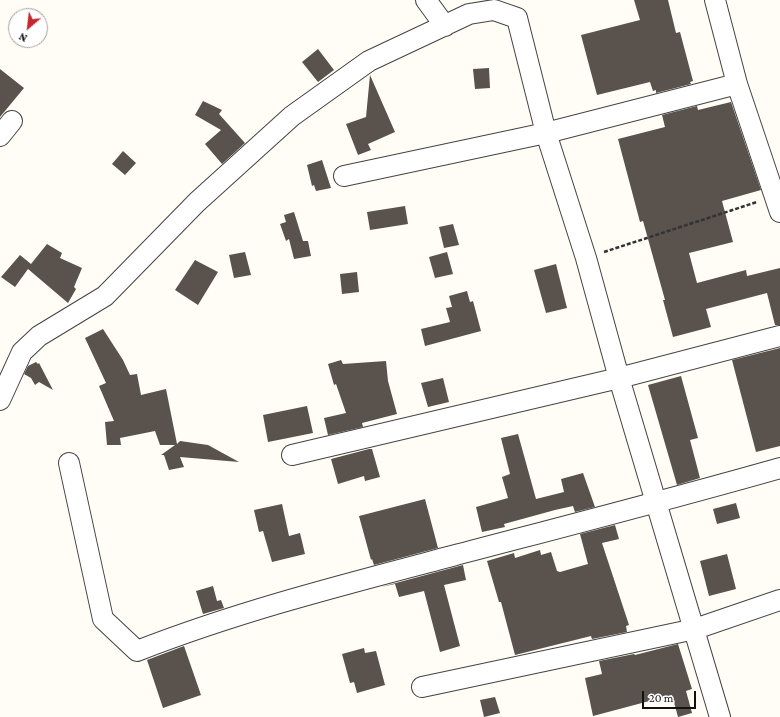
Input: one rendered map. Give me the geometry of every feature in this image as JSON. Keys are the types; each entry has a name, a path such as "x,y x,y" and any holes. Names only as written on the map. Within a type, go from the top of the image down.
{"street":[{"path":"426,0 445,26"},
{"path":"715,0 737,84 777,204"},
{"path":"0,400 22,352 39,336 104,296 197,202 292,116 369,61 469,14 494,10 511,11 546,132 586,258 619,378 720,717"},
{"path":"344,176 546,132 737,84"},
{"path":"292,455 619,378 780,336"},
{"path":"69,463 103,619 137,651 193,629 380,575 657,503 780,468"},
{"path":"422,687 694,628 780,600"}],"path":[{"path":"586,258 777,204"}],"building":[{"path":"634,0 668,0 676,33 680,32 693,81 690,82 691,84 656,93 656,90 653,91 650,82 597,95 581,35 640,20"},
{"path":"318,49 334,70 318,82 302,62"},
{"path":"489,68 490,88 475,89 473,69"},
{"path":"0,69 24,88 0,117"},
{"path":"370,75 395,132 368,144 371,150 358,155 346,124 366,117"},
{"path":"203,101 222,110 219,114 245,143 222,164 205,144 221,130 195,115"},
{"path":"731,102 761,190 722,201 733,242 689,253 697,283 746,270 747,276 780,268 780,325 775,325 767,293 706,309 711,327 673,337 663,300 665,300 643,221 640,222 618,139 665,127 662,115 697,106 698,110"},
{"path":"123,151 136,163 125,175 112,164"},
{"path":"322,160 331,188 316,191 314,185 312,186 307,165"},
{"path":"405,206 408,224 370,230 367,212"},
{"path":"294,212 303,241 308,241 311,256 294,259 289,239 286,241 280,224 286,222 284,215"},
{"path":"453,224 459,245 444,248 439,227"},
{"path":"47,244 62,253 60,258 82,268 74,287 76,289 68,303 28,269 15,287 1,277 20,255 31,264"},
{"path":"245,252 251,275 234,278 229,255"},
{"path":"447,252 453,274 435,278 429,257"},
{"path":"195,260 218,272 198,305 175,290"},
{"path":"556,264 567,308 546,313 534,270"},
{"path":"357,272 359,292 342,294 340,274"},
{"path":"467,291 470,302 473,301 481,331 425,346 421,329 450,322 446,308 452,307 449,296"},
{"path":"103,329 123,360 130,375 137,374 141,395 166,389 177,444 180,441 208,445 239,462 180,457 184,467 169,470 164,455 161,455 175,445 160,445 155,431 120,438 121,445 107,445 105,422 114,421 99,386 106,383 85,338"},
{"path":"780,348 780,446 756,452 732,360"},
{"path":"341,360 343,364 386,361 388,381 397,414 362,423 363,427 328,435 324,418 346,413 336,384 334,385 328,364"},
{"path":"36,362 38,364 39,363 53,390 39,382 35,385 31,378 24,374 28,366"},
{"path":"681,376 698,438 690,440 700,478 677,485 648,385"},
{"path":"443,378 449,402 428,407 421,383"},
{"path":"307,406 313,433 268,442 263,415"},
{"path":"518,434 536,499 564,492 561,479 583,473 595,507 575,512 573,506 504,524 505,527 482,532 476,507 508,498 502,477 510,474 501,438"},
{"path":"372,449 380,477 365,481 364,476 338,484 331,459"},
{"path":"425,499 438,548 374,565 372,559 371,560 359,516"},
{"path":"736,503 740,518 717,524 713,509"},
{"path":"282,504 289,536 300,533 305,554 272,562 263,531 259,532 254,510"},
{"path":"615,525 619,539 602,543 629,625 626,626 627,632 592,639 591,636 515,655 501,602 499,602 487,561 514,553 515,558 540,550 541,555 551,552 557,571 560,572 588,564 580,534"},
{"path":"727,554 736,589 709,596 700,561"},
{"path":"463,565 466,580 444,585 460,646 440,652 424,591 399,597 395,584 381,587"},
{"path":"213,586 217,601 221,600 224,608 203,614 196,591"},
{"path":"678,644 692,689 686,691 692,713 678,717 672,695 593,716 585,678 602,674 599,661 635,655"},
{"path":"184,646 201,695 163,708 147,660"},
{"path":"364,648 365,653 376,651 385,685 357,693 354,682 350,683 342,654"},
{"path":"495,697 500,713 484,717 480,700"}]}
